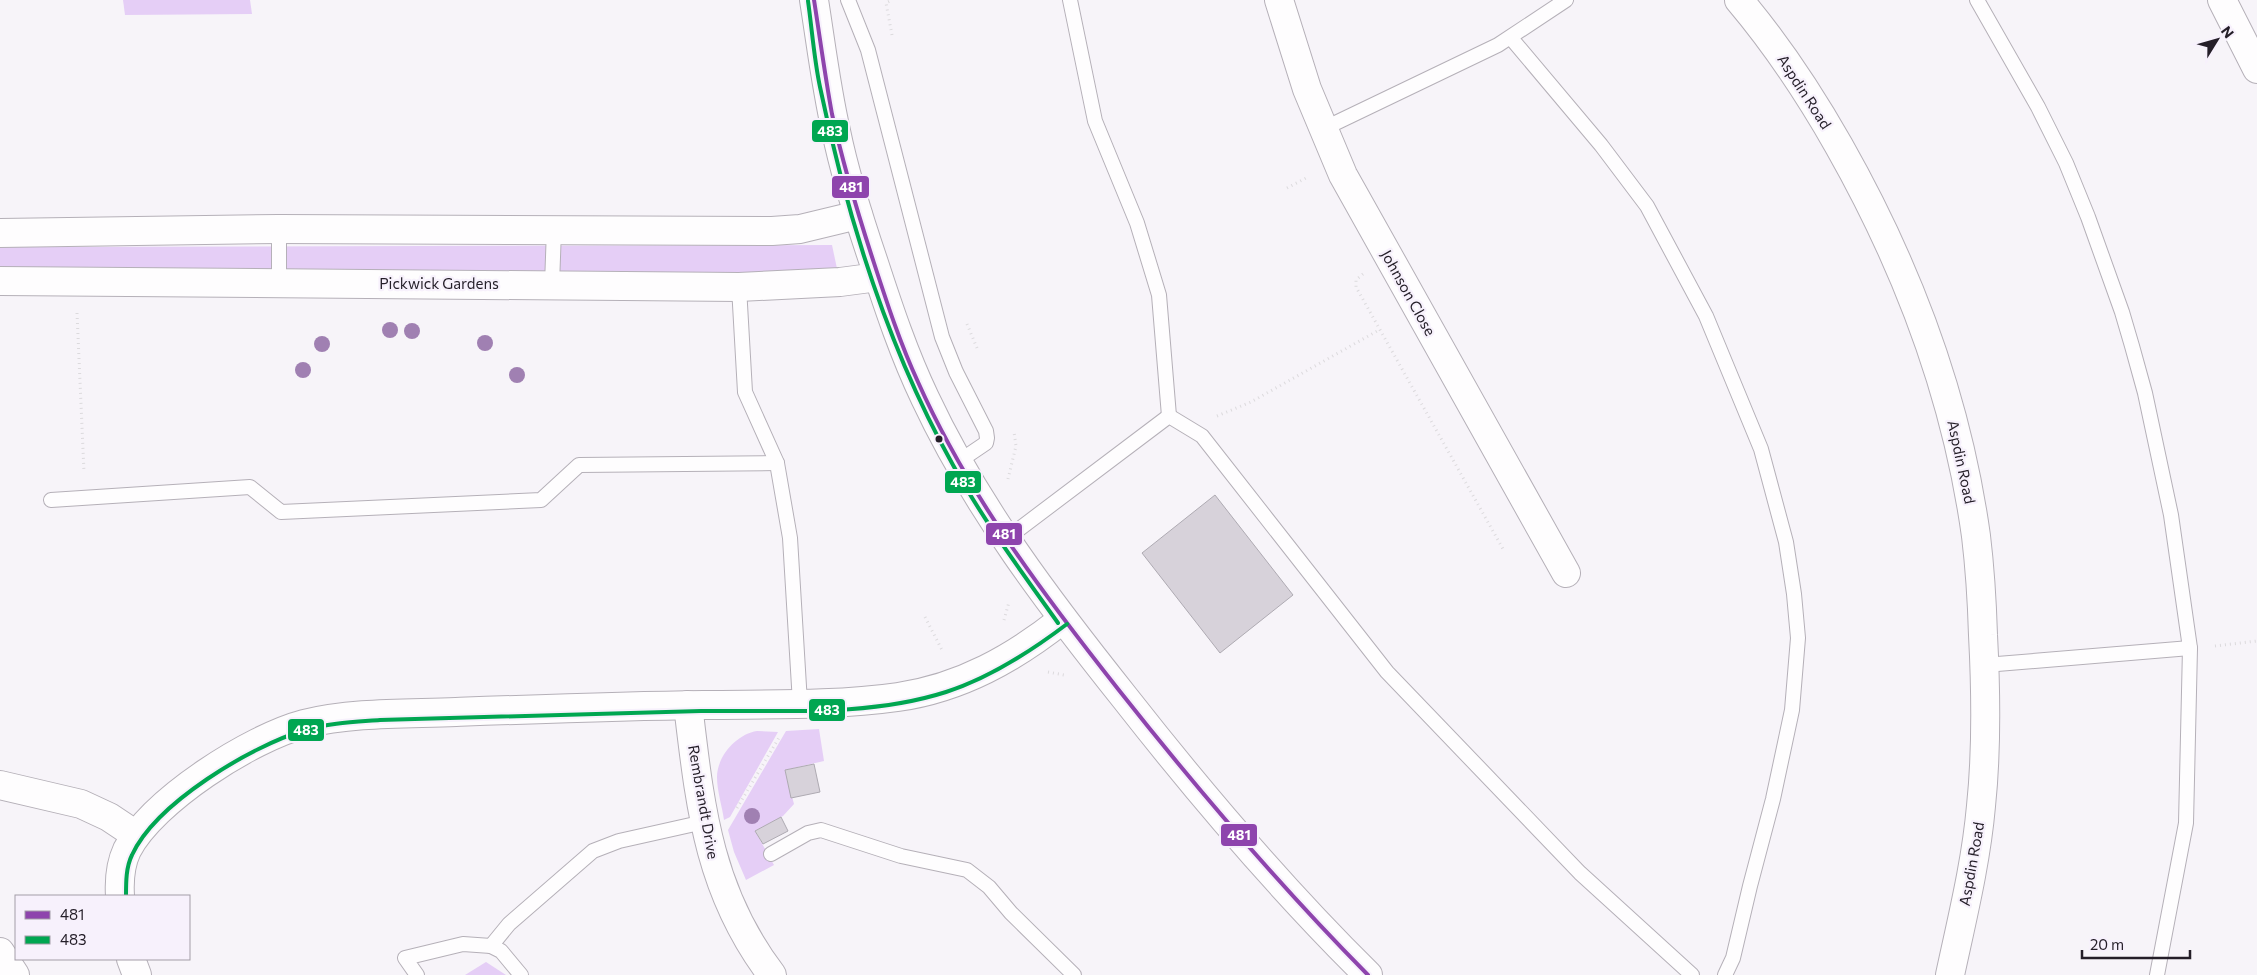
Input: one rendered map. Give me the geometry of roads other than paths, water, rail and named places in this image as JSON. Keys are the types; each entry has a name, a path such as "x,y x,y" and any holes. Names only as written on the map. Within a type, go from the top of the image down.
{"street":[{"path":"814,0 836,131 858,215 878,278 913,371 958,462 1015,532 1063,619 1220,816 1314,920 1368,975"},
{"name":"Johnson Close","path":"1279,0 1307,89 1322,129 1343,175 1566,573"},
{"name":"Aspdin Road","path":"1738,0 1812,100 1882,225 1922,325 1947,398 1969,492 1981,584 1985,664 1985,748 1981,807 1966,901 1950,975"},
{"path":"2222,0 2257,69"},
{"path":"0,233 279,229 772,230 800,229 858,215"},
{"name":"Pickwick Gardens","path":"0,281 739,287 840,282 878,278"},
{"path":"120,895 122,862 136,835 150,819 189,786 247,748 304,724 364,716 800,703 900,697 958,681 988,670 1038,639 1063,619"},
{"name":"Rembrandt Drive","path":"688,705 694,763 704,822 714,862 726,897 758,955 772,975"},
{"path":"0,785 81,804 118,823 136,835"},
{"path":"0,952 14,975"},
{"path":"131,960 137,975"}],"lane":[{"path":"848,0 868,50 940,329 953,364 987,438 982,446 958,462"},
{"path":"1070,0 1095,121 1138,223 1159,295 1169,416"},
{"path":"1322,129 1511,38 1566,0"},
{"path":"1977,0 2038,107 2066,163 2097,241 2122,312 2145,393 2171,515 2190,648 2186,823 2157,975"},
{"path":"1511,38 1601,145 1647,206 1706,316 1758,440 1786,542 1798,638 1792,710 1774,799 1750,886 1734,958 1725,975"},
{"path":"279,229 279,284"},
{"path":"552,284 554,229"},
{"path":"739,287 745,392 777,463 790,538 800,703"},
{"path":"1015,532 1169,416"},
{"path":"1169,416 1202,436 1330,602 1387,672 1436,726 1580,873 1692,975"},
{"path":"51,500 250,487 281,512 541,500 579,465 777,463"},
{"path":"1985,664 2190,648"},
{"path":"491,946 508,924 593,851 619,841 704,822"},
{"path":"771,854 808,834 821,830 902,856 964,868 989,887 1011,913 1074,975"},
{"path":"417,975 405,958 463,944 491,946 500,951 522,975"}]}
